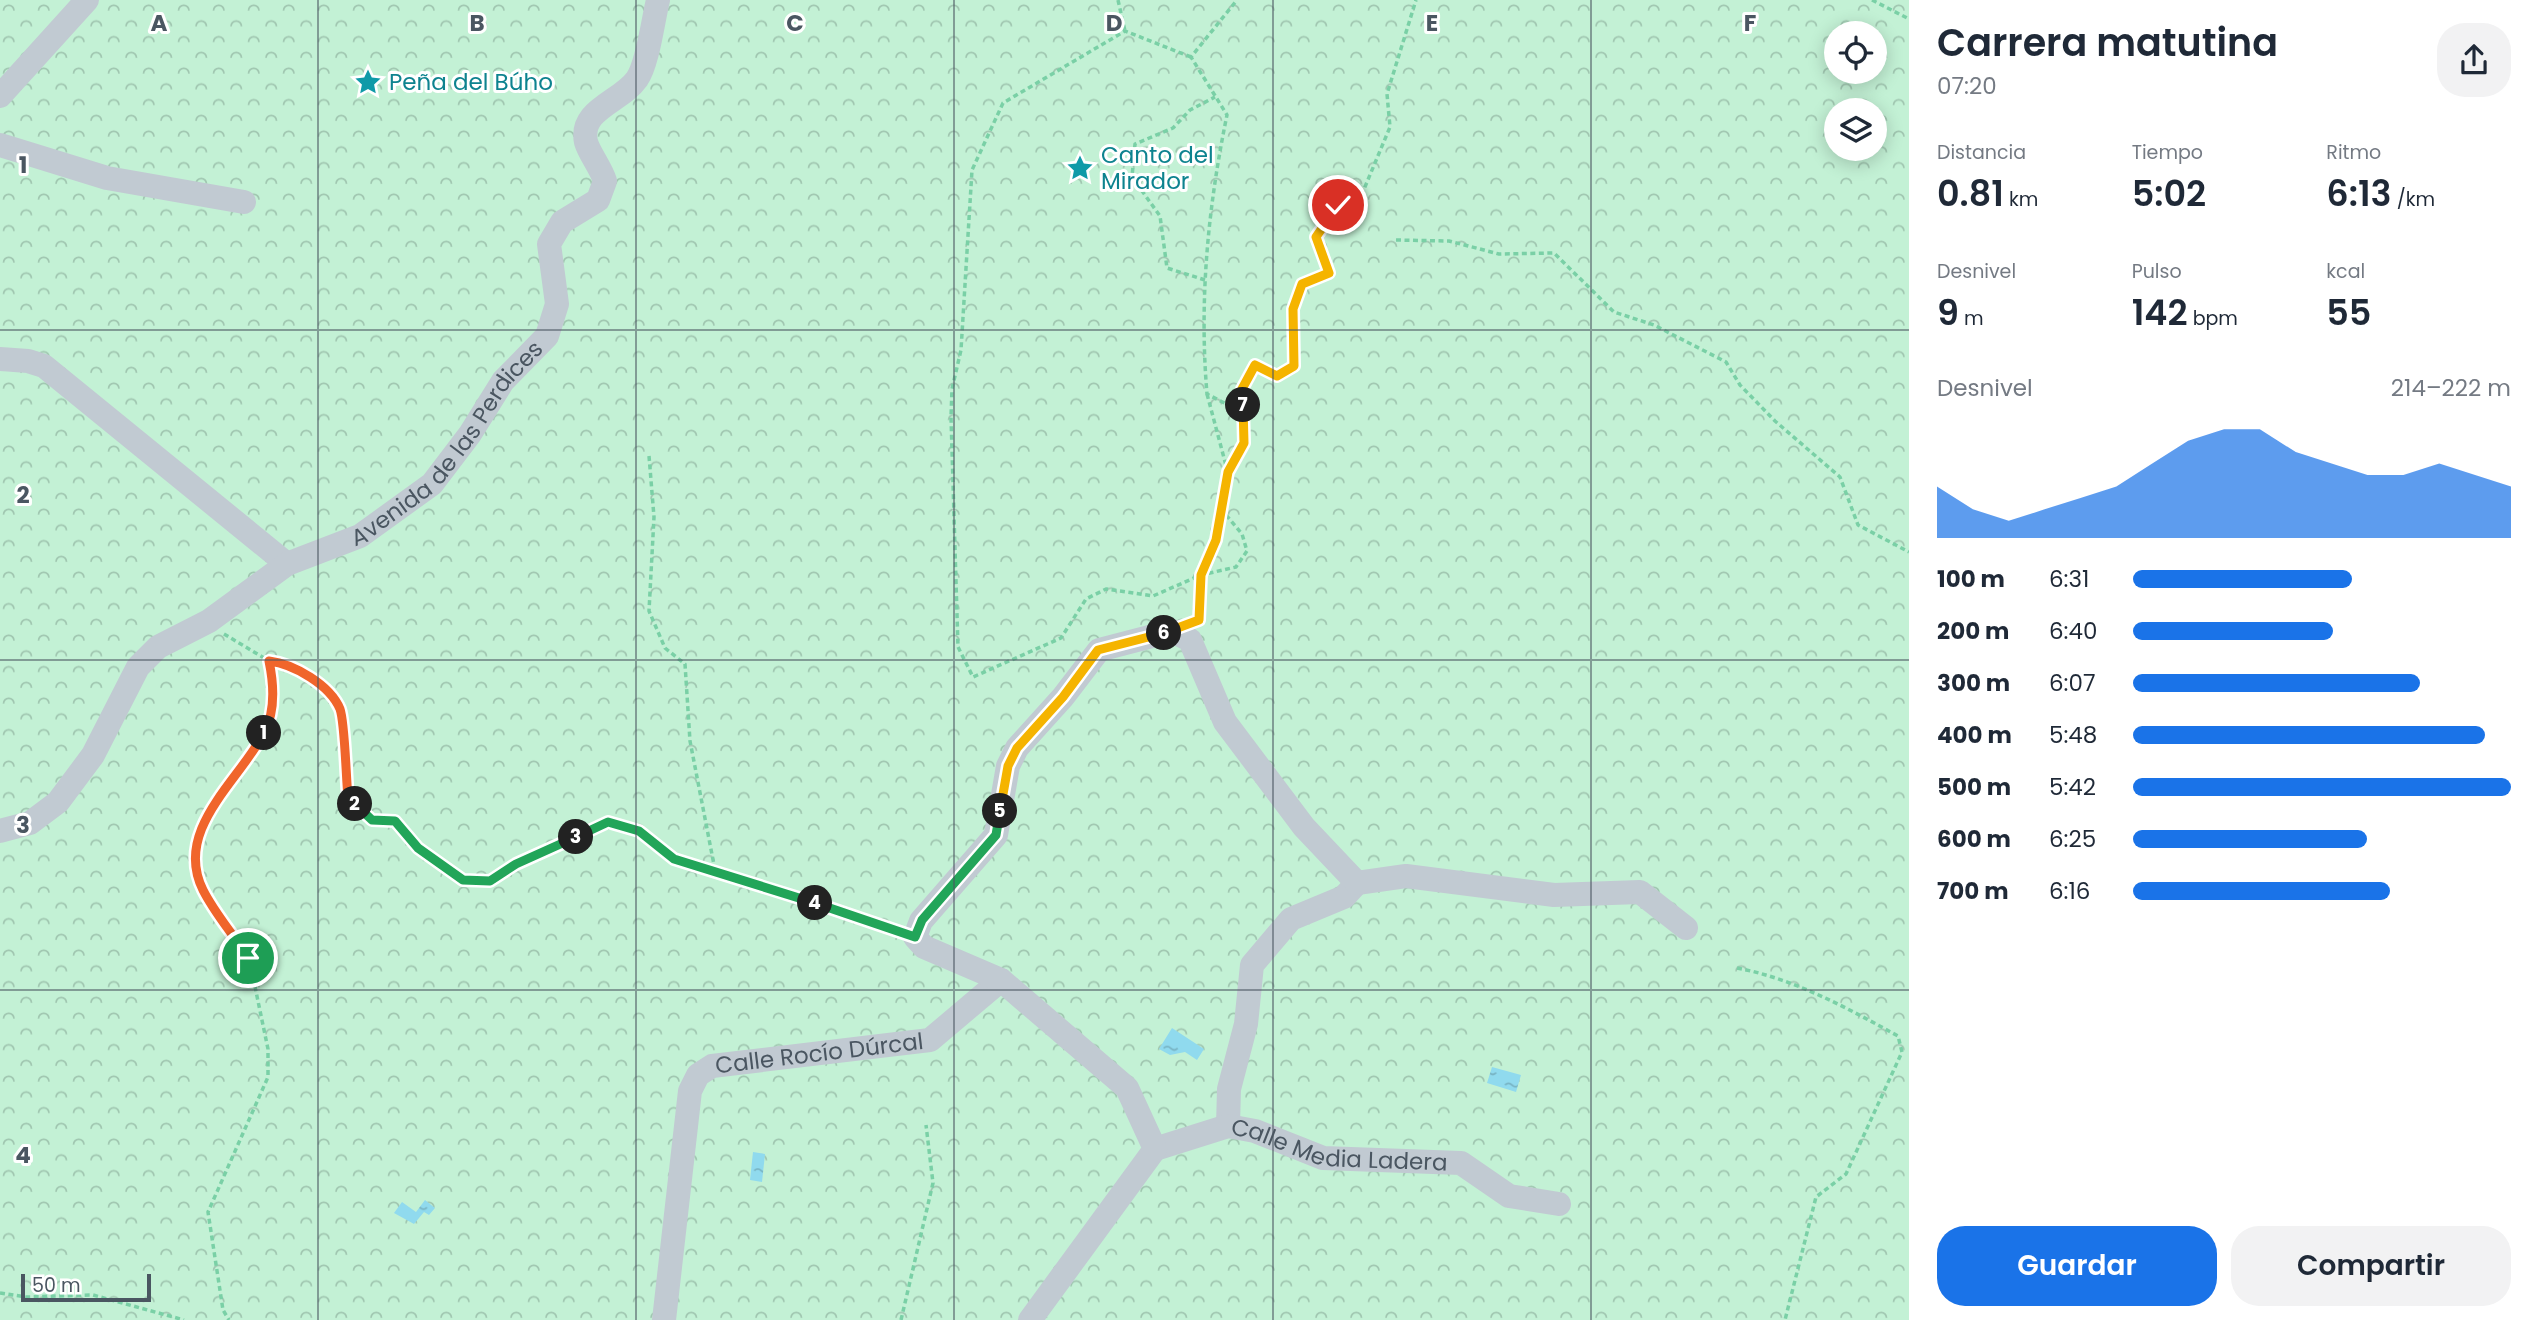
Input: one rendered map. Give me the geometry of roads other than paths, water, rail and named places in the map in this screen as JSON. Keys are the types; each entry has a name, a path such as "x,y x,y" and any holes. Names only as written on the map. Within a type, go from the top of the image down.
{"street":[{"path":"0,96 87,0"},
{"name":"Avenida de las Perdices","path":"0,831 30,823 58,802 93,755 138,667 158,647 209,621 287,564 360,536 432,484 470,434 503,381 547,337 557,304 549,244 562,222 598,200 605,181 598,162 587,146 584,130 593,114 621,96 638,77 658,0"},
{"path":"0,145 107,178 244,202"},
{"path":"0,359 28,361 44,366 287,564"},
{"path":"1030,1320 1155,1149 1127,1088 1001,980 924,947 915,937 922,920 996,835 1008,766 1017,748 1063,697 1098,650 1172,631 1190,640 1225,722 1304,827 1357,883"},
{"path":"1228,1125 1229,1089 1246,1024 1252,965 1291,919 1344,897 1357,883 1406,876 1554,895 1640,892 1686,928"},
{"name":"Calle Rocío Dúrcal","path":"664,1320 690,1091 698,1075 712,1066 930,1040 1001,980"},
{"name":"Calle Media Ladera","path":"1155,1149 1228,1125 1255,1131 1323,1158 1461,1163 1509,1196 1559,1204"}],"water":[{"path":"1172,1028 1204,1049 1197,1060 1185,1052 1170,1055 1159,1049"},
{"path":"1492,1067 1521,1075 1516,1092 1487,1083"},
{"path":"753,1152 765,1154 762,1182 750,1180"},
{"path":"425,1200 435,1208 429,1215 424,1212 414,1224 394,1213 402,1202 416,1212"}],"place":[{"name":"Peña del Búho","path":"368,82"},
{"name":"Canto del Mirador","path":"1080,168"}]}
